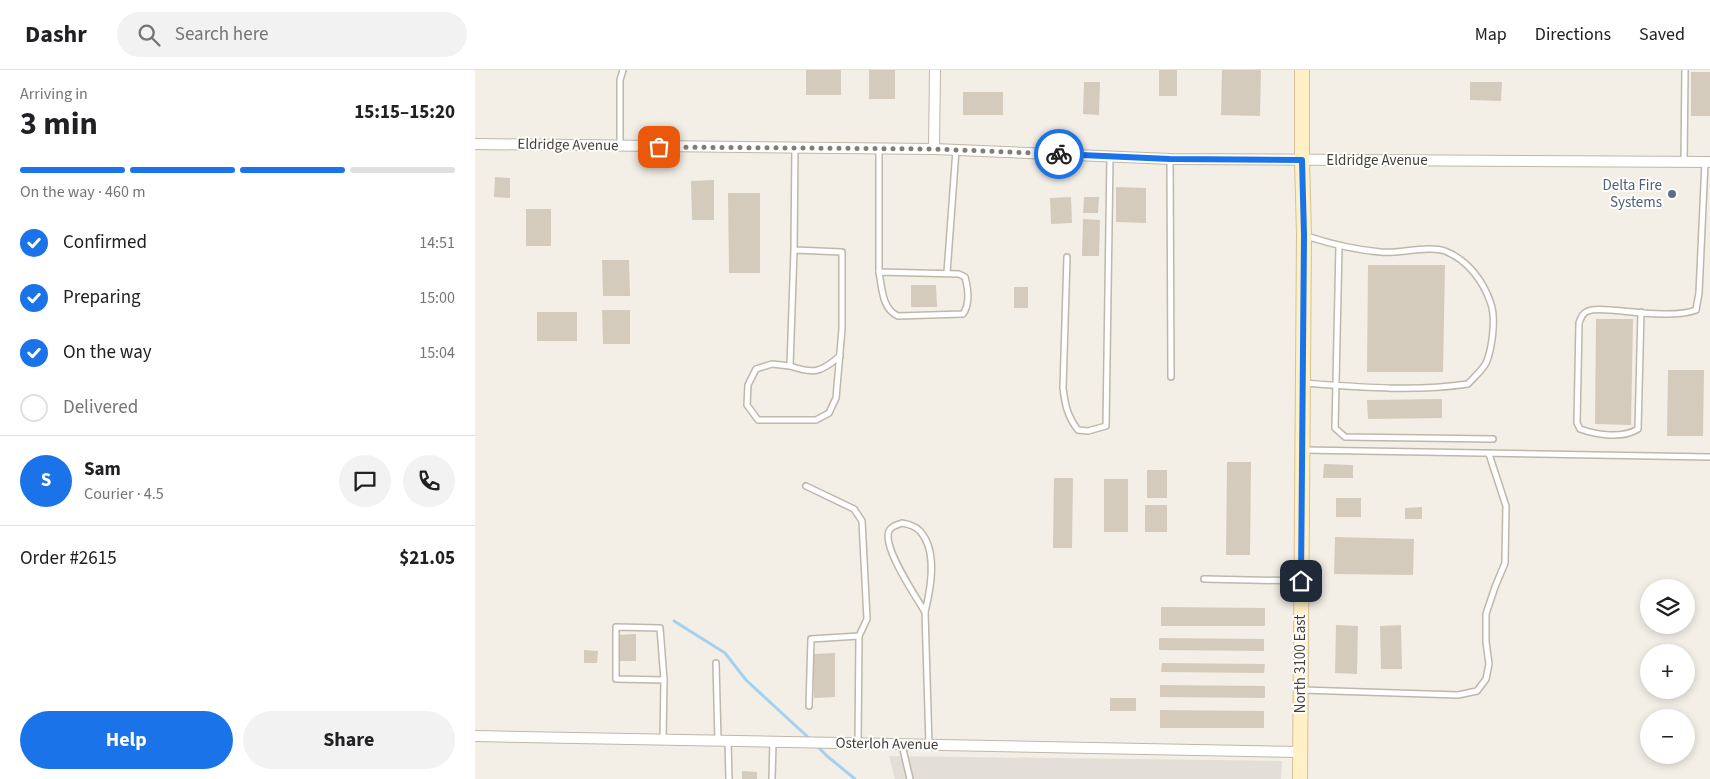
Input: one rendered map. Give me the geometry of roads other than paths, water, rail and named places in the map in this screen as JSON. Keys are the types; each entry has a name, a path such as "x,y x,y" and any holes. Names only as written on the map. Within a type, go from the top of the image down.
{"main road":[{"name":"North 3100 East","path":"1300,779 1304,235 1302,70"}],"street":[{"path":"934,149 935,70"},
{"name":"Eldridge Avenue","path":"475,144 934,149 1170,159 1707,162"},
{"name":"Osterloh Avenue","path":"475,736 1300,752"}],"lane":[{"path":"620,146 621,80 623,70"},
{"path":"1684,162 1685,70"},
{"path":"790,366 795,148"},
{"path":"879,149 879,272 886,306 892,313 898,316 963,314 967,309 965,277 959,274 879,272"},
{"path":"947,273 956,150"},
{"path":"1067,257 1063,388 1065,408 1070,421 1077,430 1088,431 1106,426 1110,156"},
{"path":"1170,159 1171,377"},
{"path":"1641,312 1638,429 1631,433 1614,435 1580,430 1577,423 1577,414 1579,323 1582,316 1588,311 1598,310 1641,312 1677,314 1696,310 1699,293 1707,162"},
{"path":"1303,383 1408,388 1445,387 1467,384 1487,363 1493,333 1492,306 1482,283 1466,262 1444,251 1411,250 1383,252 1339,246 1304,235"},
{"path":"1339,246 1335,428 1345,437 1493,439"},
{"path":"794,250 842,252 842,329 840,356 836,398 829,413 816,420 758,420 747,405 749,385 756,369 772,364 790,366 807,372 820,370 840,356"},
{"path":"1302,450 1710,457"},
{"path":"1300,690 1458,694 1477,691 1486,679 1489,664 1485,642 1486,614 1505,563 1506,506 1489,454"},
{"path":"806,486 855,508 862,521 867,619 859,636 858,743"},
{"path":"925,612 902,575 889,541 888,532 892,527 902,523 911,525 919,530 928,543 931,558 931,590 925,612 929,745"},
{"path":"1204,579 1301,581"},
{"path":"663,740 664,680 660,628 616,627 616,679 664,680"},
{"path":"809,706 811,639 859,636"},
{"path":"717,663 723,741 729,779"},
{"path":"772,779 773,742"},
{"path":"902,744 910,779"}],"waterway":[{"path":"674,621 725,653 746,680 810,739"},
{"path":"816,745 855,779"}],"place":[{"name":"Delta Fire Systems","path":"1672,194"}]}
